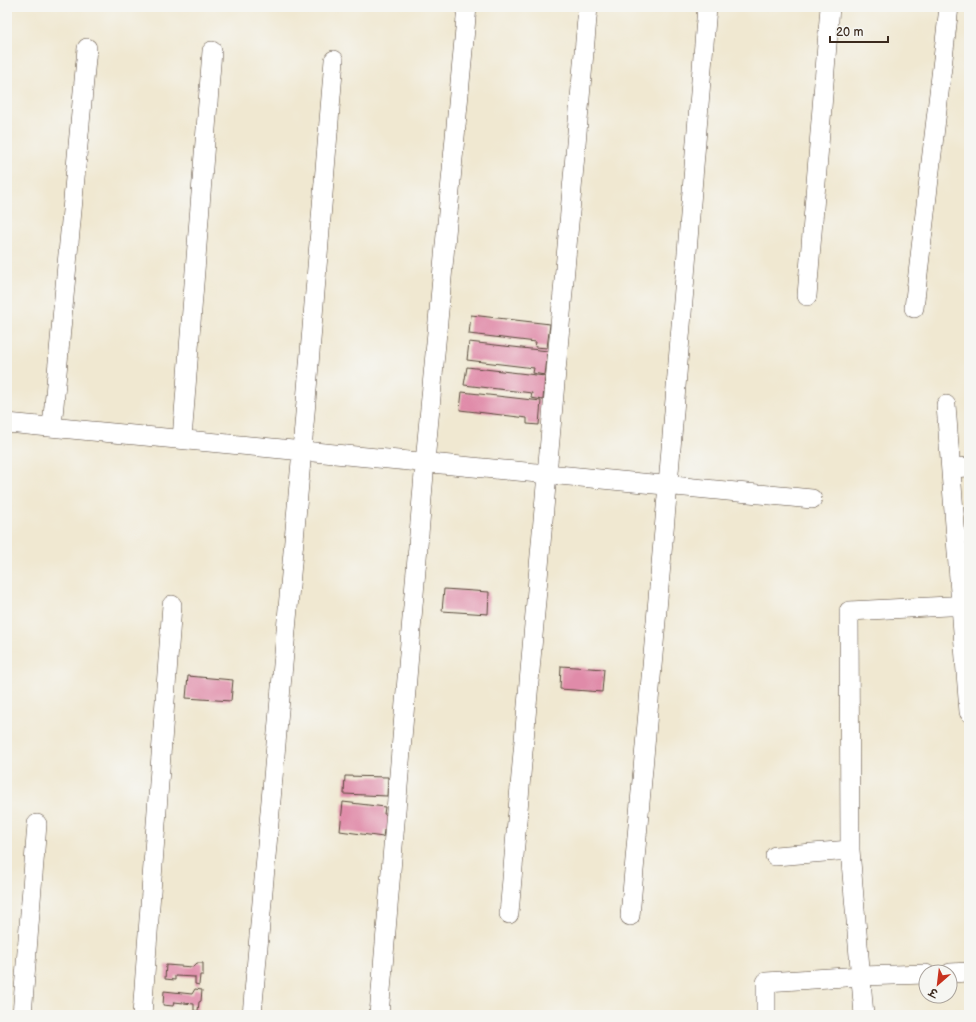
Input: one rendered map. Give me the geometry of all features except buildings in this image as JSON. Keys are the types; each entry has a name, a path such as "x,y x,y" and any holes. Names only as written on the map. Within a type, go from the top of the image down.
{"street":[{"path":"380,1015 426,462 467,7"},
{"path":"509,914 588,7"},
{"path":"630,916 668,485 707,7"},
{"path":"807,296 830,7"},
{"path":"914,308 949,7"},
{"path":"52,427 87,48"},
{"path":"182,439 212,51"},
{"path":"252,1015 302,450 334,60"},
{"path":"946,405 960,468 969,712"},
{"path":"7,423 812,499"},
{"path":"142,1015 172,605"},
{"path":"864,1015 850,850 849,611 965,605"},
{"path":"22,1015 37,824"},
{"path":"775,856 850,850"},
{"path":"958,973 969,972"},
{"path":"766,1015 766,982 918,974"}]}
